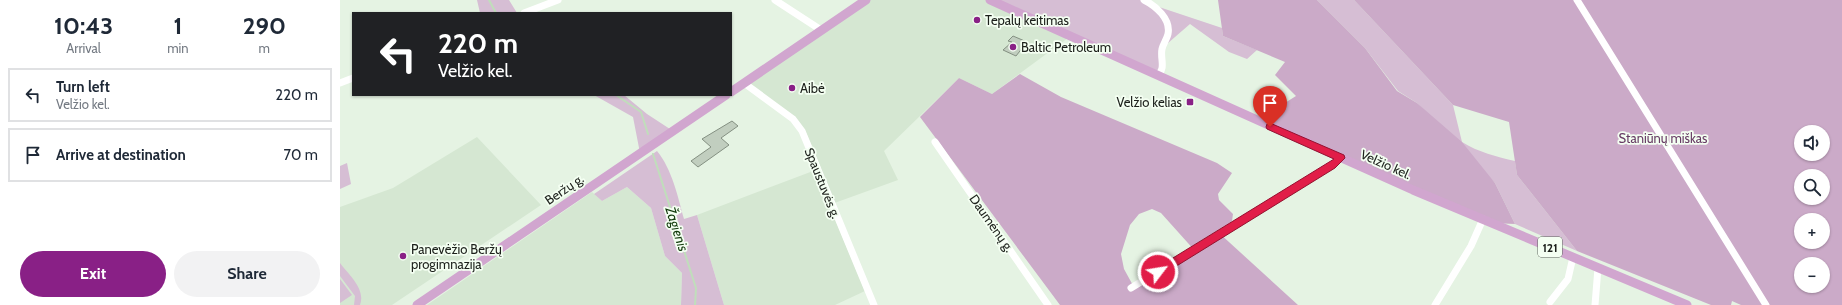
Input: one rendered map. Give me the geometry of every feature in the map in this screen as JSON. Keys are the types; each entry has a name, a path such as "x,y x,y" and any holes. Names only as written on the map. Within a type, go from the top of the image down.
{"main road":[{"path":"732,91 866,0"},
{"name":"Velžio kel.","path":"990,0 1341,158 1687,305"},
{"name":"Beržų g.","path":"417,305 725,96"}],"street":[{"path":"527,12 558,0"},
{"path":"775,0 821,30"},
{"path":"1144,0 1157,9 1168,26 1168,32 1162,50 1164,67 1158,76"},
{"path":"1577,0 1766,305"},
{"path":"340,83 352,78"},
{"name":"Spaustuvės g.","path":"744,83 793,119 802,131 874,305"},
{"name":"Daumėnų g.","path":"935,142 1048,305"},
{"path":"1131,288 1332,165 1341,158"},
{"path":"1435,305 1471,246 1483,219"},
{"path":"1550,302 1568,279 1574,257"},
{"path":"1595,305 1598,268"}],"shaded area":[{"path":"477,0 509,0 516,12 480,12"},
{"path":"866,0 990,0 1068,38 992,94 959,78 884,151 898,180 829,205 865,291 835,305 724,305 697,215 821,168 805,130 749,84"},
{"path":"990,0 1144,0 1153,5 1222,28 1223,36 1257,50 1247,59 1229,52 1190,24 1160,50 1162,66 1156,71"},
{"path":"1317,0 1354,0 1453,105 1462,142 1481,151 1515,161 1517,175 1577,251 1515,224 1495,183 1417,103 1398,91 1365,48"},
{"path":"596,96 625,96 647,114 673,131 640,153 633,117"},
{"name":"Panevėžio Beržų progimnazija","path":"477,137 541,205 392,305 340,305 340,207 393,188"},
{"path":"657,151 671,175 684,219 697,215 724,305 681,305 682,273 665,256 651,208 627,187 602,201 594,194"},
{"path":"347,163 351,184 340,189 340,166"},
{"path":"627,187 651,208 665,256 682,273 681,305 427,305 592,192 602,201"},
{"path":"340,263 356,282 359,288 361,293 360,305 354,305 355,296 340,276"},
{"path":"340,279 352,295 340,303"}],"green space":[{"path":"1218,0 1317,0 1365,48 1397,91 1417,103 1462,142 1495,183 1515,224 1492,223 1261,118 1296,96 1275,75 1285,62 1223,36"},
{"name":"Staniūnų miškas","path":"1354,0 1842,0 1842,305 1741,305 1732,301 1731,305 1711,305 1577,251 1517,175 1509,122 1453,105"},
{"path":"1020,74 1061,97 1217,163 1232,173 1218,194 1219,200 1233,214 1232,221 1218,232 1298,305 1060,305 920,117 959,78 992,94","holes":["1152,209 1161,213 1196,252 1135,289 1124,269 1121,254 1130,225 1139,214"]}],"building":[{"name":"Baltic Petroleum","path":"1013,36 1027,42 1016,56 1003,50 1012,42 1008,41"},
{"path":"732,121 738,126 721,138 729,145 698,167 691,161 711,147 702,139"}],"waterway":[{"name":"Žagienis","path":"489,0 495,12"},
{"name":"Žagienis","path":"617,96 641,112 648,134"},
{"name":"Žagienis","path":"653,154 696,288 695,305"}],"place":[{"name":"Tepalų keitimas","path":"977,20"},
{"name":"Baltic Petroleum","path":"1013,47"},
{"name":"Aibė","path":"792,88"},
{"name":"Velžio kelias","path":"1190,102"},
{"name":"Panevėžio Beržų progimnazija","path":"403,256"}],"route":[{"path":"1158,272 1341,158 1270,127"}]}
